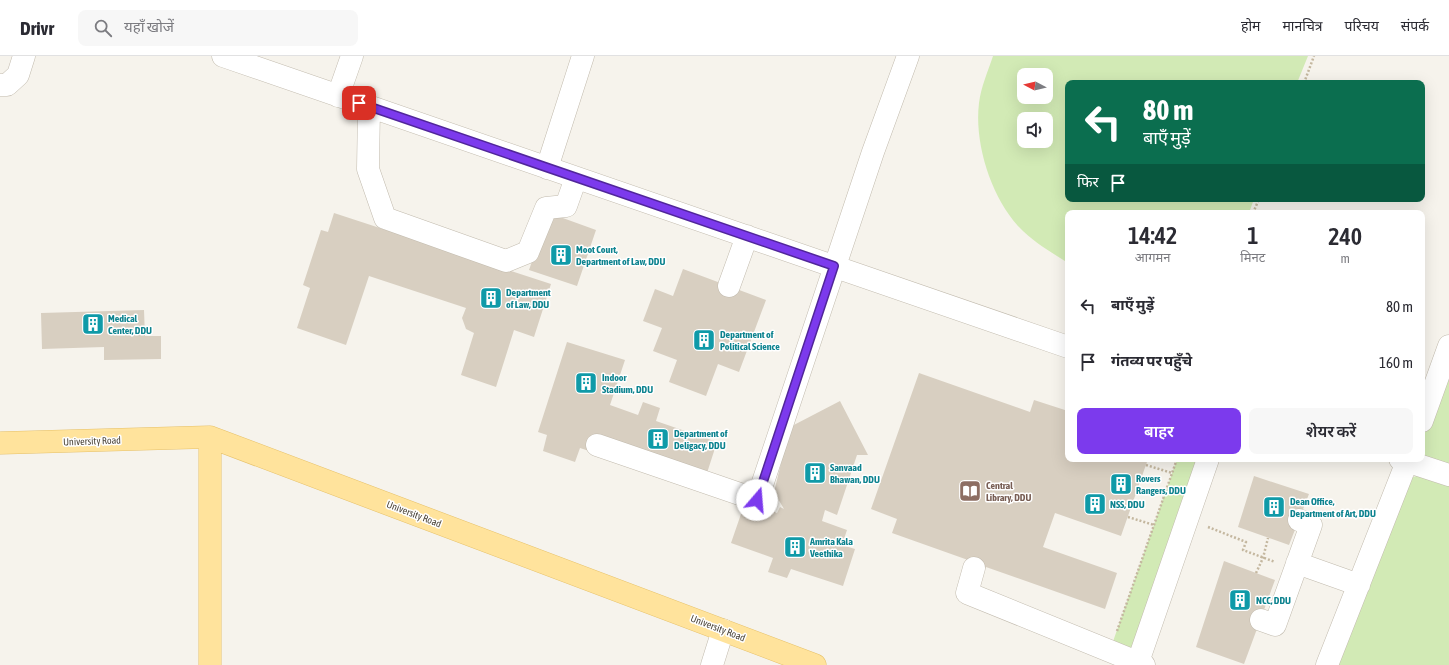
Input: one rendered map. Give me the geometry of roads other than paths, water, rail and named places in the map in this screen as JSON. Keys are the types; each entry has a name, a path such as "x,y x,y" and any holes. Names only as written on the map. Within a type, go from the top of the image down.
{"main road":[{"name":"University Road","path":"0,443 210,438 815,665"},
{"path":"210,438 210,665"}],"street":[{"path":"0,85 7,85 18,75 24,56"},
{"path":"223,56 1065,346"},
{"path":"338,96 352,56"},
{"path":"547,168 583,56"},
{"path":"597,445 663,463 757,500 782,440 834,266 908,56"},
{"path":"369,107 368,169 385,218 452,246 506,261 528,252 537,238 546,208 566,206 576,178"},
{"path":"729,286 747,236"},
{"path":"1425,413 1449,346"},
{"path":"974,568 967,594 1110,650 1141,664 1187,519 1207,462"},
{"path":"1327,665 1359,585 1404,462"},
{"path":"1411,462 1449,475"},
{"path":"1261,620 1275,625 1311,525 1299,520"},
{"path":"1296,566 1359,585"},
{"path":"712,665 723,630"}],"place":[{"name":"Moot Court, Department of Law, DDU","path":"561,255"},
{"name":"Department of Law, DDU","path":"491,298"},
{"name":"Medical Center, DDU","path":"93,324"},
{"name":"Department of Political Science","path":"704,340"},
{"name":"Indoor Stadium, DDU","path":"586,383"},
{"name":"Department of Deligacy, DDU","path":"658,439"},
{"name":"Sanvaad Bhawan, DDU","path":"815,473"},
{"name":"Rovers Rangers, DDU","path":"1121,484"},
{"name":"Central Library, DDU","path":"970,491"},
{"name":"NSS, DDU","path":"1095,504"},
{"name":"Dean Office, Department of Art, DDU","path":"1274,507"},
{"name":"Amrita Kala Veethika","path":"795,547"},
{"name":"NCC, DDU","path":"1240,600"}]}
